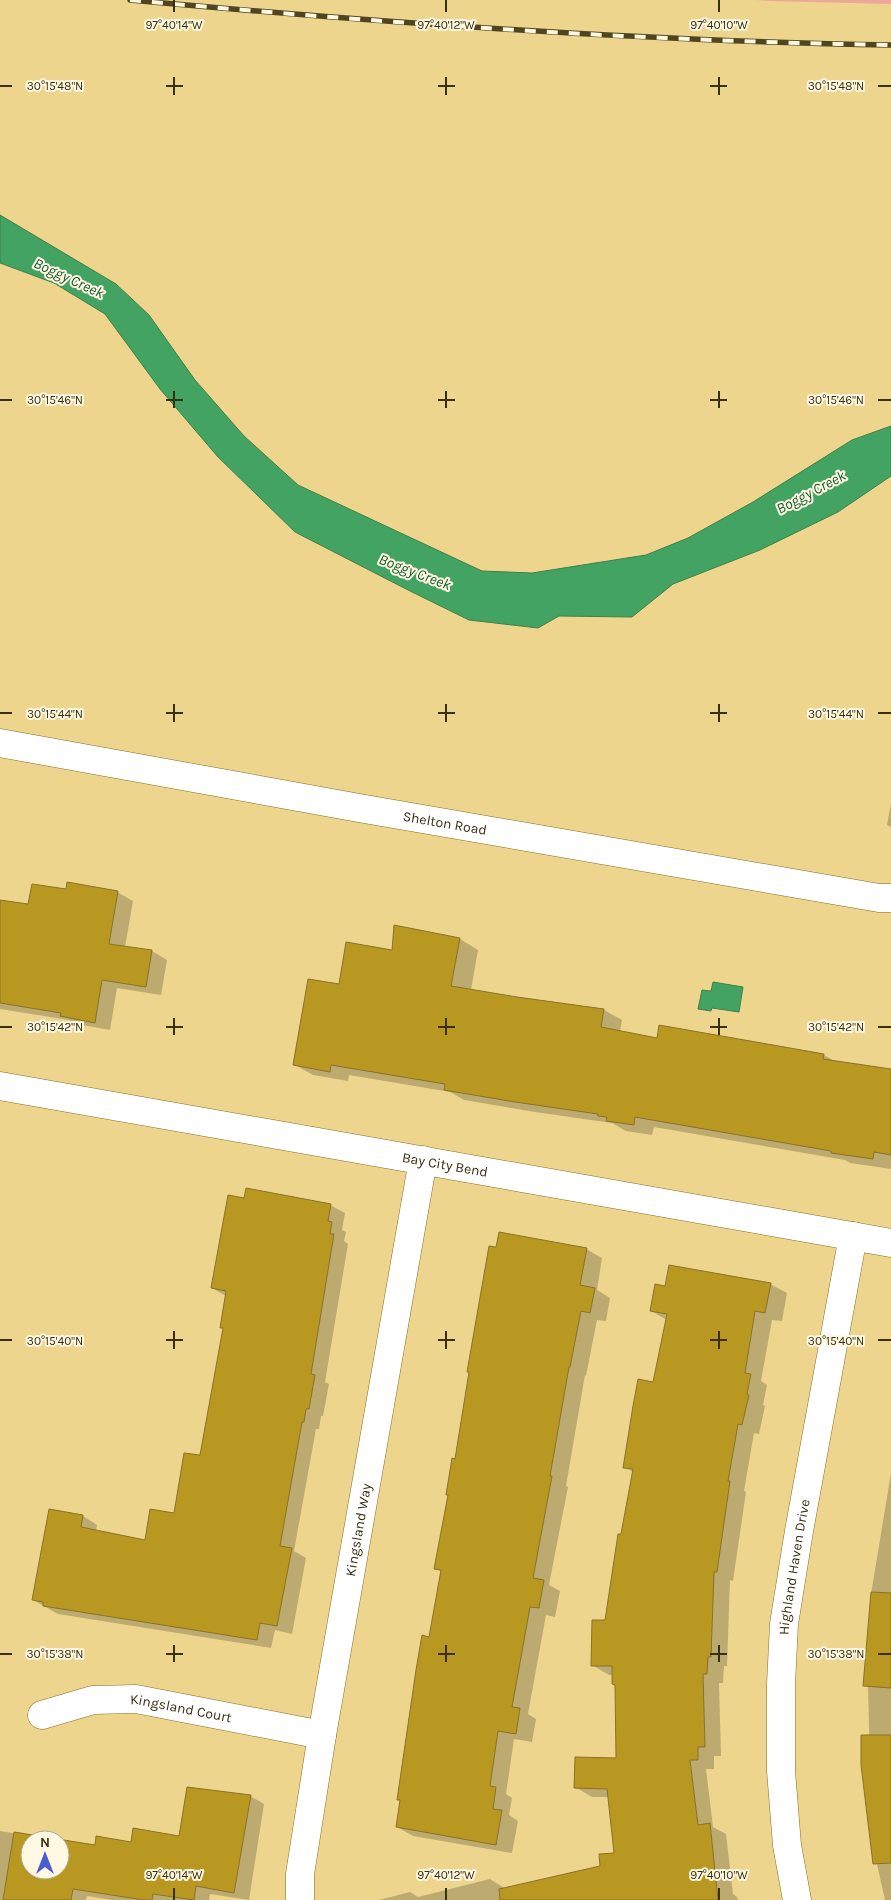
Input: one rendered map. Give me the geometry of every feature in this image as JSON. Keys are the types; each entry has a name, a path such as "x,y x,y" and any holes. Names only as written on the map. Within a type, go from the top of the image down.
{"street":[{"name":"Shelton Road","path":"0,743 428,820 869,896 891,898"},
{"name":"Bay City Bend","path":"0,1086 891,1243"},
{"name":"Kingsland Way","path":"300,1900 300,1874 322,1735 423,1160"},
{"name":"Highland Haven Drive","path":"797,1900 787,1845 780,1771 780,1684 784,1624 799,1531 853,1236"},
{"name":"Kingsland Court","path":"42,1715 93,1700 136,1699 322,1735"}],"shaded area":[{"path":"755,0 891,0 891,4 770,1"}],"water":[{"name":"Boggy Creek","path":"0,215 116,284 149,315 195,380 244,436 298,485 482,571 532,573 646,555 688,538 753,502 852,440 891,426 891,476 838,512 760,550 673,584 632,617 559,616 538,628 469,620 295,532 218,457 160,389 105,314 54,283 0,263"},
{"path":"713,982 743,987 739,1012 712,1008 711,1011 698,1009 702,990 711,991"}],"building":[{"path":"67,882 118,891 109,944 152,950 146,987 102,980 95,1023 60,1016 61,1013 0,1003 0,900 28,904 32,884 66,889"},
{"path":"394,925 460,938 451,986 604,1009 601,1027 657,1038 659,1025 824,1054 823,1059 891,1069 891,1155 874,1152 873,1159 831,1153 831,1151 635,1117 634,1125 606,1121 607,1117 598,1116 598,1114 444,1090 445,1084 331,1065 330,1072 293,1065 308,979 339,984 346,942 392,950"},
{"path":"246,1188 331,1204 328,1221 332,1222 330,1234 334,1234 311,1374 315,1375 309,1409 306,1409 304,1422 302,1422 280,1546 292,1548 277,1626 260,1623 257,1640 43,1606 43,1602 32,1600 49,1509 83,1515 81,1527 145,1540 150,1509 174,1513 184,1453 200,1455 223,1328 220,1328 226,1291 211,1288 228,1195 244,1198"},
{"path":"499,1232 587,1248 580,1285 595,1288 590,1313 581,1311 569,1367 550,1476 552,1476 533,1578 544,1580 539,1608 530,1607 512,1707 520,1708 516,1734 498,1731 490,1786 496,1787 493,1809 502,1810 496,1845 396,1827 400,1800 397,1800 422,1635 429,1637 441,1570 434,1569 448,1495 446,1495 452,1458 455,1459 469,1372 467,1372 489,1246 496,1247"},
{"path":"669,1265 771,1283 765,1313 755,1311 745,1373 751,1374 747,1394 749,1395 742,1425 738,1424 728,1481 730,1481 717,1572 714,1572 711,1657 708,1657 707,1674 703,1674 705,1747 698,1747 698,1760 690,1760 698,1825 710,1823 718,1900 500,1900 499,1889 600,1866 599,1854 614,1853 607,1789 574,1788 575,1757 616,1758 615,1685 612,1684 612,1666 591,1666 592,1620 605,1620 618,1534 621,1534 633,1469 623,1468 638,1379 653,1382 667,1314 650,1311 655,1284 665,1286"},
{"path":"871,1592 891,1593 891,1688 863,1686"},
{"path":"861,1735 891,1735 891,1863 873,1864 861,1765"},
{"path":"187,1787 251,1795 234,1893 196,1886 194,1900 153,1894 152,1900 144,1900 73,1889 71,1900 3,1900 14,1832 20,1833 20,1880 70,1880 70,1841 95,1845 96,1836 131,1842 133,1828 179,1836"}],"railway":[{"path":"130,0 510,30 701,40 891,45"}]}
